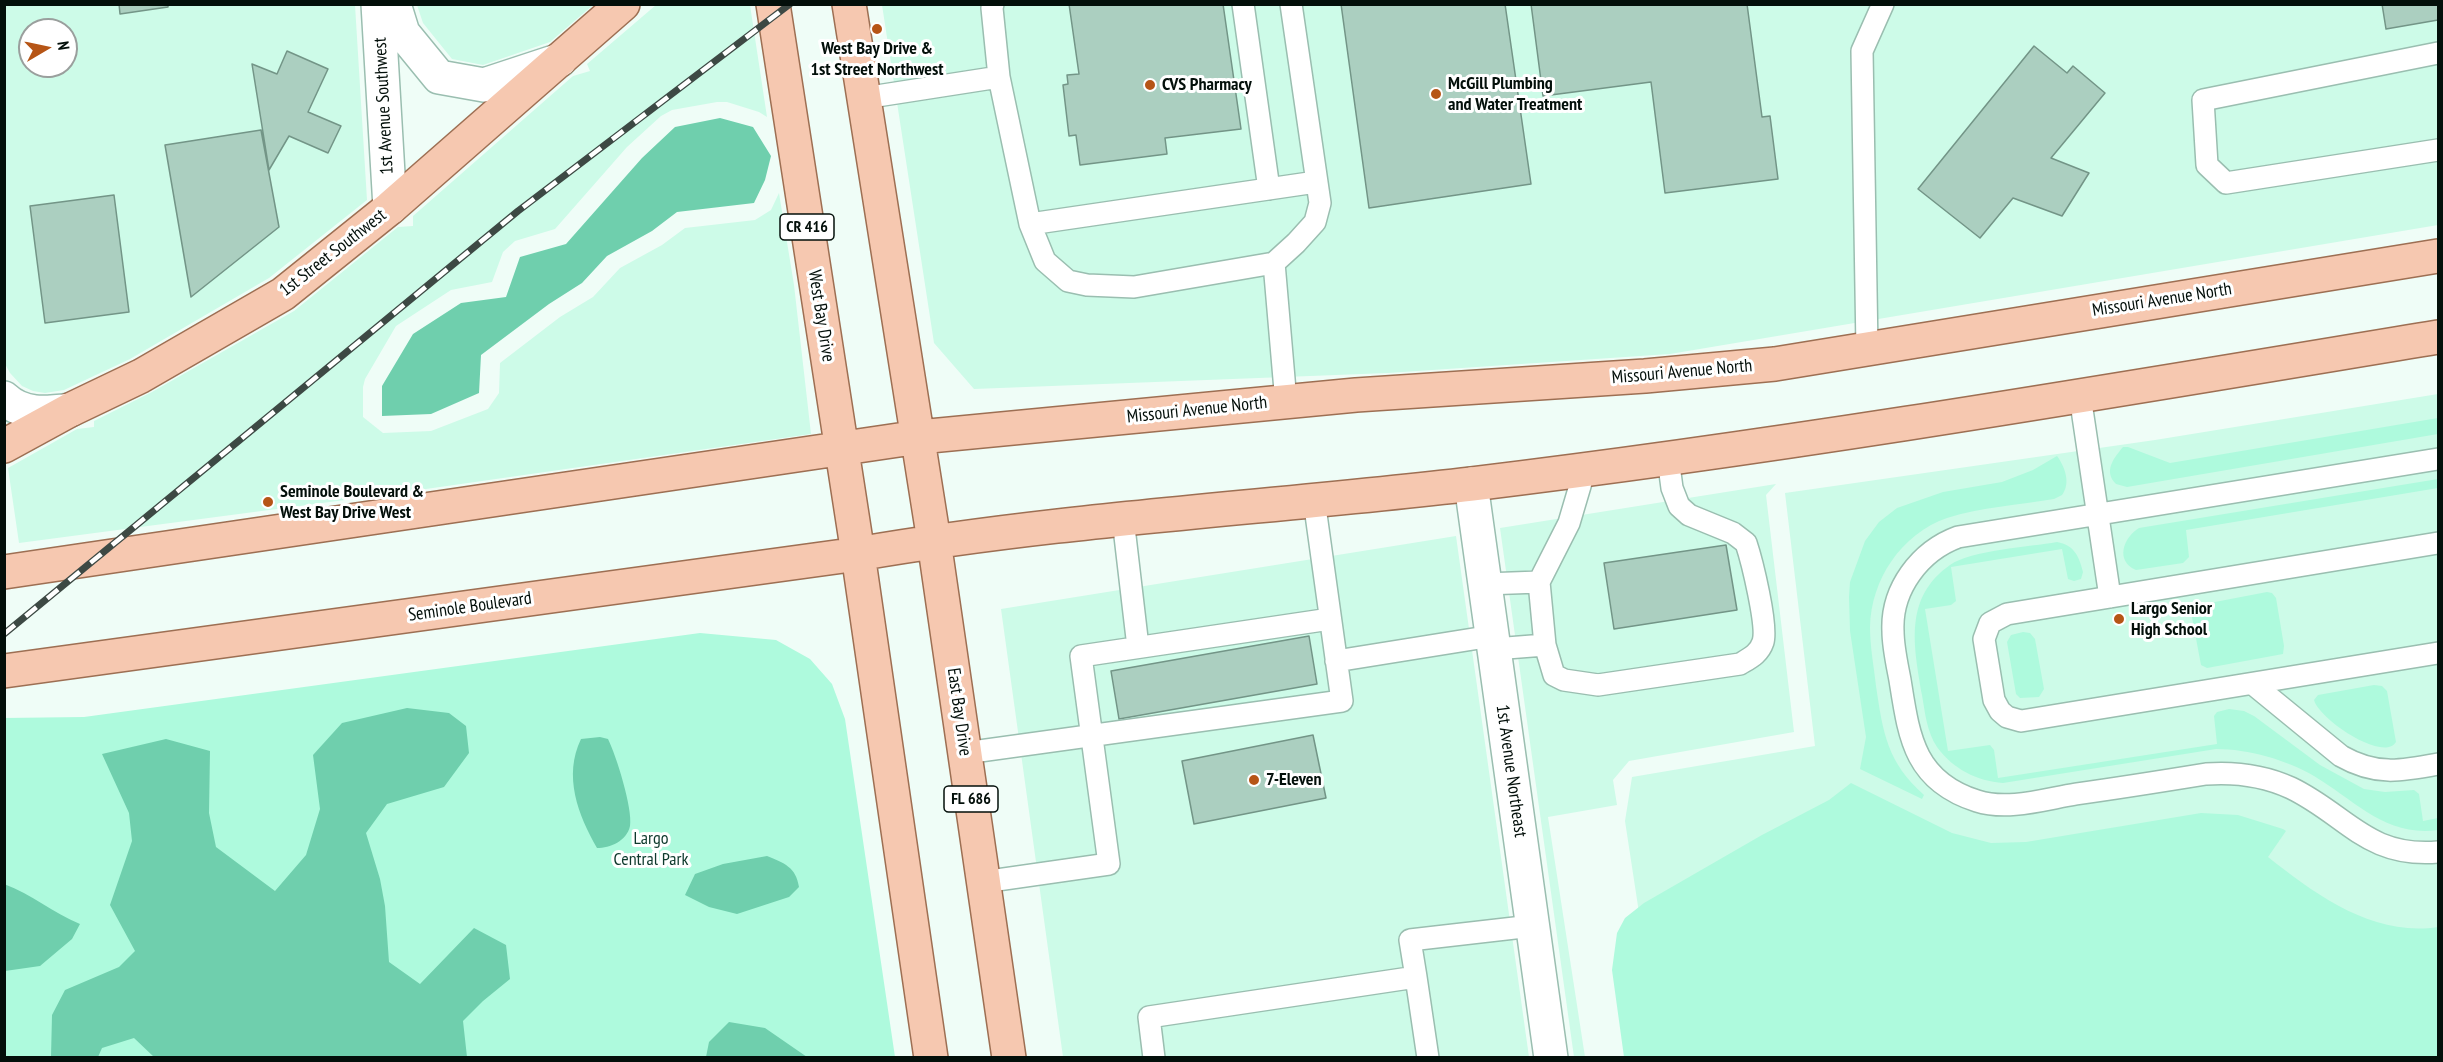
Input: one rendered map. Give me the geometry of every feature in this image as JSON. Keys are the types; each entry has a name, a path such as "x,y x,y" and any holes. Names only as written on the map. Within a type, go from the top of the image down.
{"main road":[{"name":"1st Street Southwest","path":"4,446 70,410 141,376 283,294 390,208 623,4"},
{"name":"West Bay Drive","path":"773,4 842,449"},
{"path":"4,572 919,438 849,4"},
{"name":"Missouri Avenue North","path":"919,438 1356,395 1645,376 1775,364 2439,256"},
{"path":"934,541 1124,519 1471,484 1749,448 2439,337"},
{"name":"East Bay Drive","path":"919,438 1009,1058"},
{"path":"842,449 931,1058"},
{"name":"Seminole Boulevard","path":"4,671 858,554 934,541"}],"street":[{"name":"1st Avenue Southwest","path":"378,4 390,208"},
{"name":"1st Avenue Southwest","path":"394,4 403,33 439,77 484,85 562,59"},
{"path":"4,398 26,411 45,413 70,410"},
{"name":"1st Avenue Northeast","path":"1471,484 1551,1058"}],"lane":[{"path":"993,4 999,77 1030,224 1045,261 1068,281 1087,285 1134,287 1274,263 1316,222 1320,203 1290,4"},
{"path":"1243,4 1269,189"},
{"path":"1867,349 1862,51 1883,4"},
{"path":"2439,53 2203,100 2207,165 2226,183 2439,150"},
{"path":"864,98 999,77"},
{"path":"1030,224 1316,182"},
{"path":"1274,263 1286,402"},
{"path":"2080,396 2110,597"},
{"path":"1585,469 1569,523 1539,582 1545,645 1554,675 1564,680 1598,685 1740,664 1755,656 1764,640 1762,619 1746,543 1733,534 1689,515 1679,506 1672,488 1668,458"},
{"path":"2439,459 1958,537 1942,543 1928,554 1904,583 1894,611 1893,639 1908,730 1920,760 1943,784 1961,795 1985,803 2011,804 2206,774 2252,776 2292,789 2373,842 2416,853 2439,852"},
{"path":"965,753 1342,701 1314,500"},
{"path":"1124,519 1138,647"},
{"path":"2439,543 2007,614 1990,623 1984,639 1994,700 2003,714 2011,719 2027,720 2439,653"},
{"path":"1485,584 1539,582"},
{"path":"983,882 1109,864 1081,656 1330,619"},
{"path":"1336,661 1493,642 1545,645"},
{"path":"2253,684 2341,756 2356,764 2384,771 2439,764"},
{"path":"1428,1058 1410,940 1532,926"},
{"path":"1154,1058 1149,1017 1416,977"}],"shaded area":[{"path":"417,4 593,5 550,42 483,65 452,59 423,23"},
{"path":"4,5 355,5 367,200 269,278 130,359 64,390 45,393 22,386 4,362"},
{"path":"656,5 750,5 767,117 759,112 727,102 672,110 661,116 627,147 555,229 515,241 503,252 492,282 451,290 396,326 365,379 363,417 383,433 431,431 488,409 499,393 500,363 560,317 593,297 620,268 662,245 685,228 755,220 771,210 779,193 794,285 811,434 398,493 19,543 8,468 77,429 94,427 94,421 152,392 294,311 398,227 413,226 413,216 573,76 590,71 587,64"},
{"path":"882,5 2438,5 2438,225 1670,354 1388,373 974,389 934,343"},
{"name":"Largo Senior High School","path":"2438,394 2438,1057 1661,1057 1625,821 1632,777 1815,746 1785,493 2155,440"},
{"path":"1776,484 1766,495 1794,732 1629,761 1613,780 1617,805 1548,817 1585,1057 1574,1057 1500,528"},
{"path":"1456,536 1529,1057 1063,1057 1001,609"}],"green space":[{"path":"720,118 753,127 771,156 765,180 754,203 677,212 652,231 607,256 582,283 549,304 481,355 479,393 431,414 382,416 382,386 413,334 461,303 506,297 520,257 566,244 642,158 675,127"},
{"path":"2438,418 2438,434 2127,487 2116,484 2110,474 2111,465 2123,447 2170,463"},
{"path":"2057,456 2066,475 2065,490 2062,495 2054,499 1987,509 1947,518 1916,535 1892,561 1876,592 1872,609 1870,634 1876,686 1881,718 1894,758 1902,771 1924,795 1922,799 1860,769 1866,737 1850,631 1849,597 1850,582 1865,541 1879,522 1897,508 1943,492 2002,482 2033,470"},
{"path":"2438,479 2438,488 2186,530 2189,557 2183,563 2136,570 2125,561 2125,543 2139,528"},
{"path":"2063,543 2075,552 2083,572 2081,579 2074,581 2068,579 2062,549 1951,567 1956,601 1951,605 1925,609 1948,751 1990,745 1994,750 1998,778 2217,744 2214,716 2217,712 2229,709 2244,711 2320,765 2364,789 2385,792 2414,790 2419,794 2423,821 2438,818 2438,830 2419,831 2387,823 2303,770 2267,756 2241,751 2216,749 2003,783 1975,777 1950,762 1937,747 1931,735 1925,715 1916,659 1915,624 1918,608 1925,592 1935,578 1960,560 1986,552"},
{"path":"2267,592 2272,593 2276,598 2284,646 2283,654 2207,668 2201,665 2191,612 2194,606"},
{"name":"Largo Central Park","path":"700,633 776,640 810,659 832,684 845,719 895,1057 5,1057 4,718 84,717"},
{"path":"2030,633 2035,639 2044,689 2039,697 2020,698 2016,694 2007,642 2011,635"},
{"path":"2374,685 2382,686 2387,691 2396,742 2389,747 2378,747 2352,736 2327,717 2314,700 2318,695"},
{"path":"407,708 449,713 466,726 469,753 444,787 387,804 366,833 380,879 385,906 389,962 420,984 474,928 506,945 510,979 463,1021 467,1057 154,1057 134,1038 102,1048 98,1057 51,1057 52,1015 65,990 119,967 135,951 110,905 132,841 129,813 102,754 166,739 210,751 209,813 216,847 275,891 306,855 320,809 313,755 342,723"},
{"path":"600,737 608,739 615,757 626,795 630,826 622,840 607,847 597,848 579,809 573,781 573,767 581,739"},
{"path":"1851,783 1952,833 1991,843 2026,842 2201,813 2238,815 2283,829 2286,831 2268,857 2326,898 2347,910 2391,926 2438,927 2438,1057 1624,1057 1612,970 1617,933 1625,918 1644,903 1762,835 1829,800"},
{"path":"767,856 784,864 795,875 799,887 789,897 737,914 709,907 685,895 695,874 723,864"},
{"path":"4,884 80,924 72,939 40,966 5,971"},
{"path":"729,1022 765,1028 807,1057 706,1057 709,1042"}],"building":[{"path":"119,4 168,4 168,7 120,14"},
{"name":"CVS Pharmacy","path":"1069,4 1223,4 1241,129 1165,138 1167,154 1080,165 1076,135 1069,136 1063,85 1068,84 1067,75 1079,74"},
{"name":"McGill Plumbing and Water Treatment","path":"1341,4 1505,4 1531,184 1369,208"},
{"path":"1531,4 1747,4 1762,117 1770,116 1778,179 1665,193 1651,82 1543,96"},
{"path":"2382,4 2438,4 2438,20 2386,29"},
{"path":"2034,46 2067,73 2073,66 2105,93 2051,158 2089,173 2062,216 2013,198 1980,238 1918,189"},
{"path":"287,51 328,69 308,112 341,126 328,153 289,136 269,170 252,64 277,74"},
{"path":"261,130 279,227 191,297 165,145"},
{"path":"114,195 129,312 45,323 30,206"},
{"path":"1726,545 1737,610 1614,629 1604,563"},
{"path":"1309,636 1317,684 1119,719 1111,671"},
{"name":"7-Eleven","path":"1313,735 1326,798 1194,824 1182,761"}],"railway":[{"path":"4,634 518,211 790,4"}],"place":[{"name":"West Bay Drive & 1st Street Northwest","path":"877,29"},
{"name":"CVS Pharmacy","path":"1150,85"},
{"name":"McGill Plumbing and Water Treatment","path":"1436,94"},
{"name":"Seminole Boulevard & West Bay Drive West","path":"268,502"},
{"name":"Largo Senior High School","path":"2119,619"},
{"name":"7-Eleven","path":"1254,780"}]}
